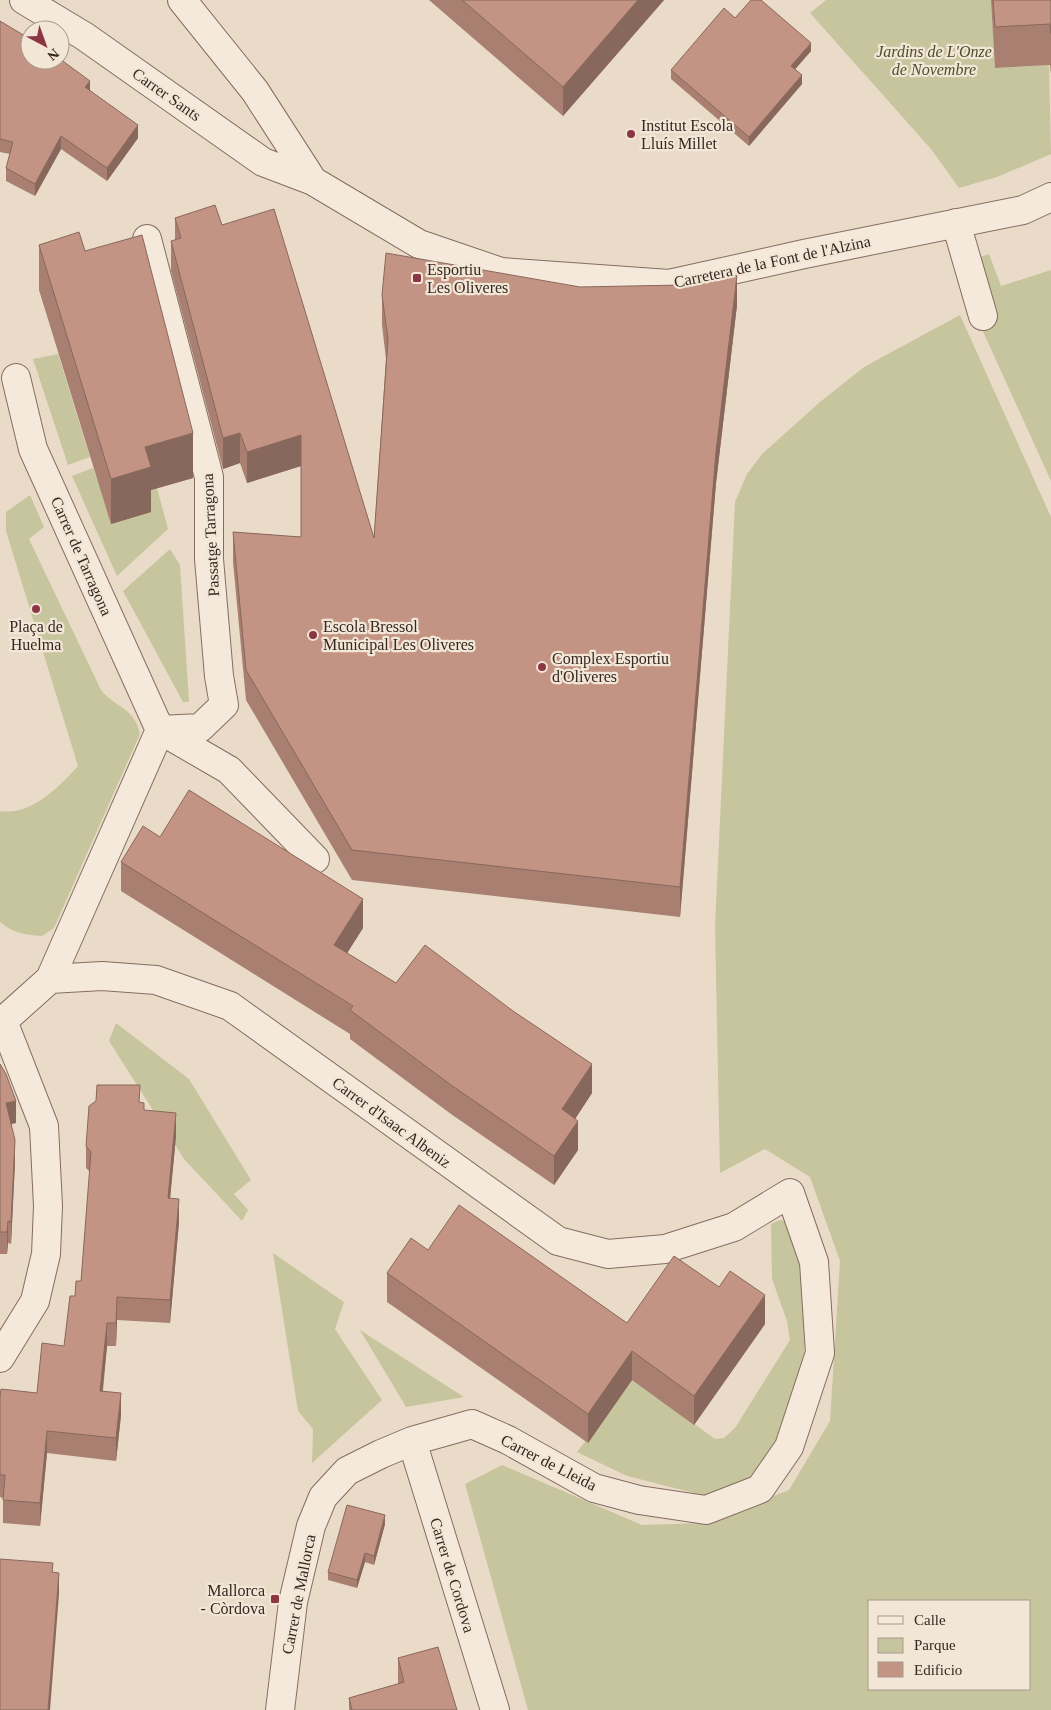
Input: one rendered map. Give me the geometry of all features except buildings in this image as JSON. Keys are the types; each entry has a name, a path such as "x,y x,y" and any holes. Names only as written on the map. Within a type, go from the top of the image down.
{"street":[{"name":"Carrer Sants","path":"24,0 84,36 263,162 313,181"},
{"name":"Carretera de la Font de l'Alzina","path":"182,0 255,91 313,181 419,244 501,272 669,284 1023,210 1051,197"},
{"path":"956,223 983,316"},
{"name":"Passatge Tarragona","path":"147,239 209,477 209,559 219,676 224,705 200,728 160,730"},
{"name":"Carrer de Tarragona","path":"16,378 33,449 160,730"},
{"path":"0,1358 35,1301 46,1254 48,1206 44,1126 2,1020 50,979 160,730 229,770 315,859"},
{"name":"Carrer d'Isaac Albeniz","path":"50,979 102,976 156,980 230,1006 558,1241 608,1254 665,1248 734,1227 790,1193"},
{"name":"Carrer de Lleida","path":"412,1441 472,1424 508,1440 594,1488 639,1500 706,1510 760,1489 790,1448 820,1352 814,1262 790,1193"},
{"name":"Carrer de Mallorca","path":"280,1710 294,1594 310,1526 323,1497 347,1471 412,1441"},
{"name":"Carrer de Cordova","path":"412,1441 495,1710"}],"green space":[{"name":"Jardins de L'Onze de Novembre","path":"826,0 991,0 995,68 1049,65 1051,154 997,177 959,188 931,149 810,13"},
{"path":"989,254 1001,286 1051,270 1051,481 971,305 977,258"},
{"path":"960,315 1051,517 1051,1710 528,1710 465,1484 502,1465 642,1525 704,1523 789,1490 830,1421 840,1261 810,1177 765,1149 720,1173 715,926 735,502 747,474 762,454 820,402 864,367"},
{"path":"58,354 90,457 68,465 33,359"},
{"path":"93,468 112,521 146,490 157,488 168,529 117,576 72,476"},
{"path":"30,495 44,527 29,539 101,690 129,713 138,725 140,734 54,928 42,936 20,933 0,922 0,811 23,809 44,798 78,766 6,531 6,512"},
{"path":"170,549 180,565 189,702 183,702 123,591"},
{"path":"116,1023 189,1079 251,1180 234,1194 248,1210 242,1221 184,1159 109,1041"},
{"path":"780,1220 789,1222 809,1301 804,1354 794,1396 774,1453 754,1479 706,1496 627,1476 577,1452 611,1408 626,1355 661,1400 715,1439 724,1438 735,1428 790,1340 787,1321 772,1279 771,1224"},
{"path":"273,1253 344,1302 335,1329 382,1400 312,1463 313,1429 298,1411"},
{"path":"360,1330 464,1397 406,1407"}],"place":[{"name":"Institut Escola Lluís Millet","path":"631,134"},
{"name":"Esportiu Les Oliveres","path":"417,278"},
{"name":"Plaça de Huelma","path":"36,609"},
{"name":"Escola Bressol Municipal Les Oliveres","path":"313,635"},
{"name":"Complex Esportiu d'Oliveres","path":"542,667"},
{"name":"Mallorca - Còrdova","path":"275,1599"}]}
